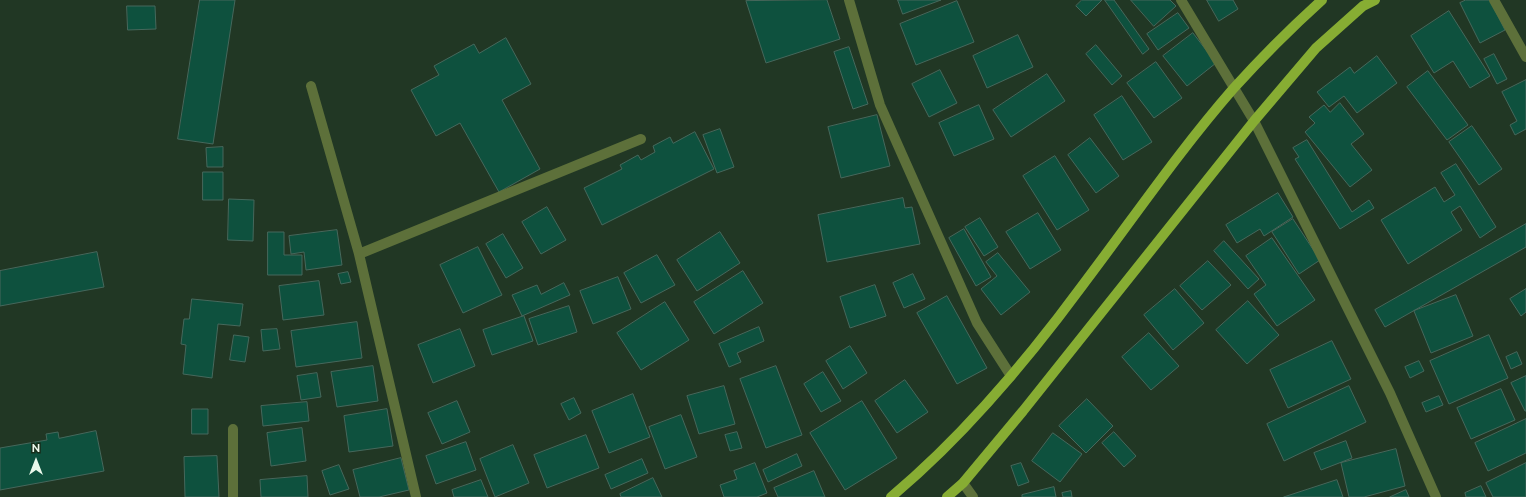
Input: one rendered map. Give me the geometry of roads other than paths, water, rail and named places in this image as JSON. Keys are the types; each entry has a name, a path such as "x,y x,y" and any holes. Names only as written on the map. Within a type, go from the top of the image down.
{"main road":[{"path":"892,497 959,434 1011,376 1081,288 1174,163 1234,89 1288,32 1322,0"},
{"path":"947,497 963,483 1024,411 1254,121 1316,48 1363,6 1375,0"}],"street":[{"path":"849,0 880,105 977,323 1011,376"},
{"path":"1182,0 1254,121 1390,393 1436,497"},
{"path":"1494,0 1526,57"},
{"path":"311,86 359,254 416,497"},
{"path":"359,254 641,139"},
{"path":"233,429 233,497"},
{"path":"963,483 973,497"}]}
